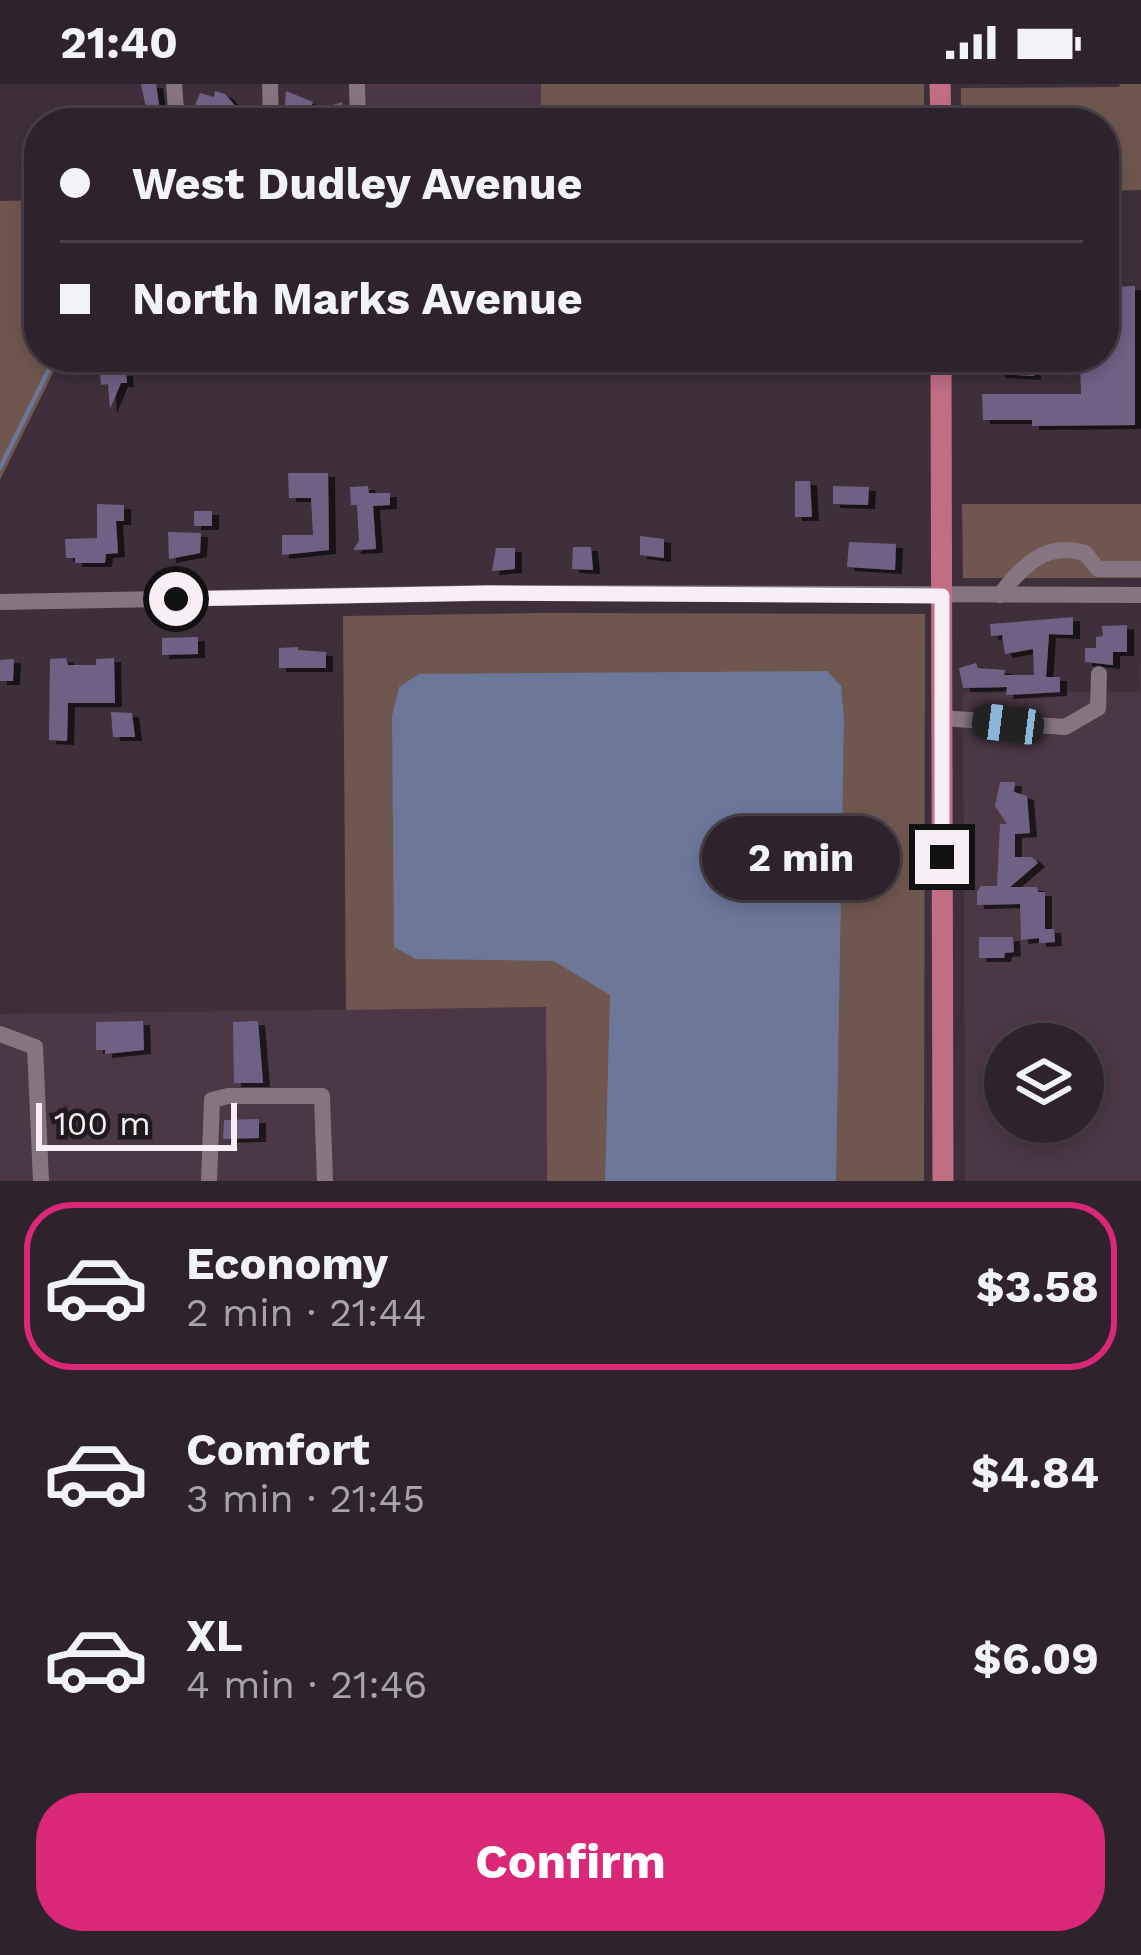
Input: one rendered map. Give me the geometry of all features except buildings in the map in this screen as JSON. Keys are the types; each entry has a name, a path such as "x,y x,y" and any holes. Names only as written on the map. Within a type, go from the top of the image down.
{"main road":[{"path":"941,372 943,1181"}],"street":[{"path":"1000,596 1030,560 1056,549 1085,554 1098,569 1141,569"},
{"path":"0,602 489,593 1141,595"},
{"path":"942,718 1065,728 1098,708 1100,674"},
{"path":"0,1034 35,1047 41,1181"},
{"path":"209,1181 212,1100 228,1096 322,1096 325,1181"}],"shaded area":[{"path":"361,84 541,84 541,108 361,108"},
{"path":"541,84 924,84 924,108 541,108"},
{"path":"1141,84 1141,190 1119,191 1119,108 961,108 961,88"},
{"path":"24,200 24,372 54,372 0,480 0,201"},
{"path":"962,504 1141,504 1141,578 963,578"},
{"path":"925,614 924,1181 547,1181 546,1007 346,1010 343,616"},
{"path":"1141,614 1141,1181 965,1181 963,693 1140,692"},
{"path":"546,1007 547,1181 0,1181 0,1014"}],"water":[{"path":"827,671 841,686 844,718 836,1181 605,1181 610,995 554,961 416,959 394,947 392,716 399,687 419,674"}],"waterway":[{"path":"0,468 48,372"}],"route":[{"path":"176,599 489,593 942,596 942,857"}]}
